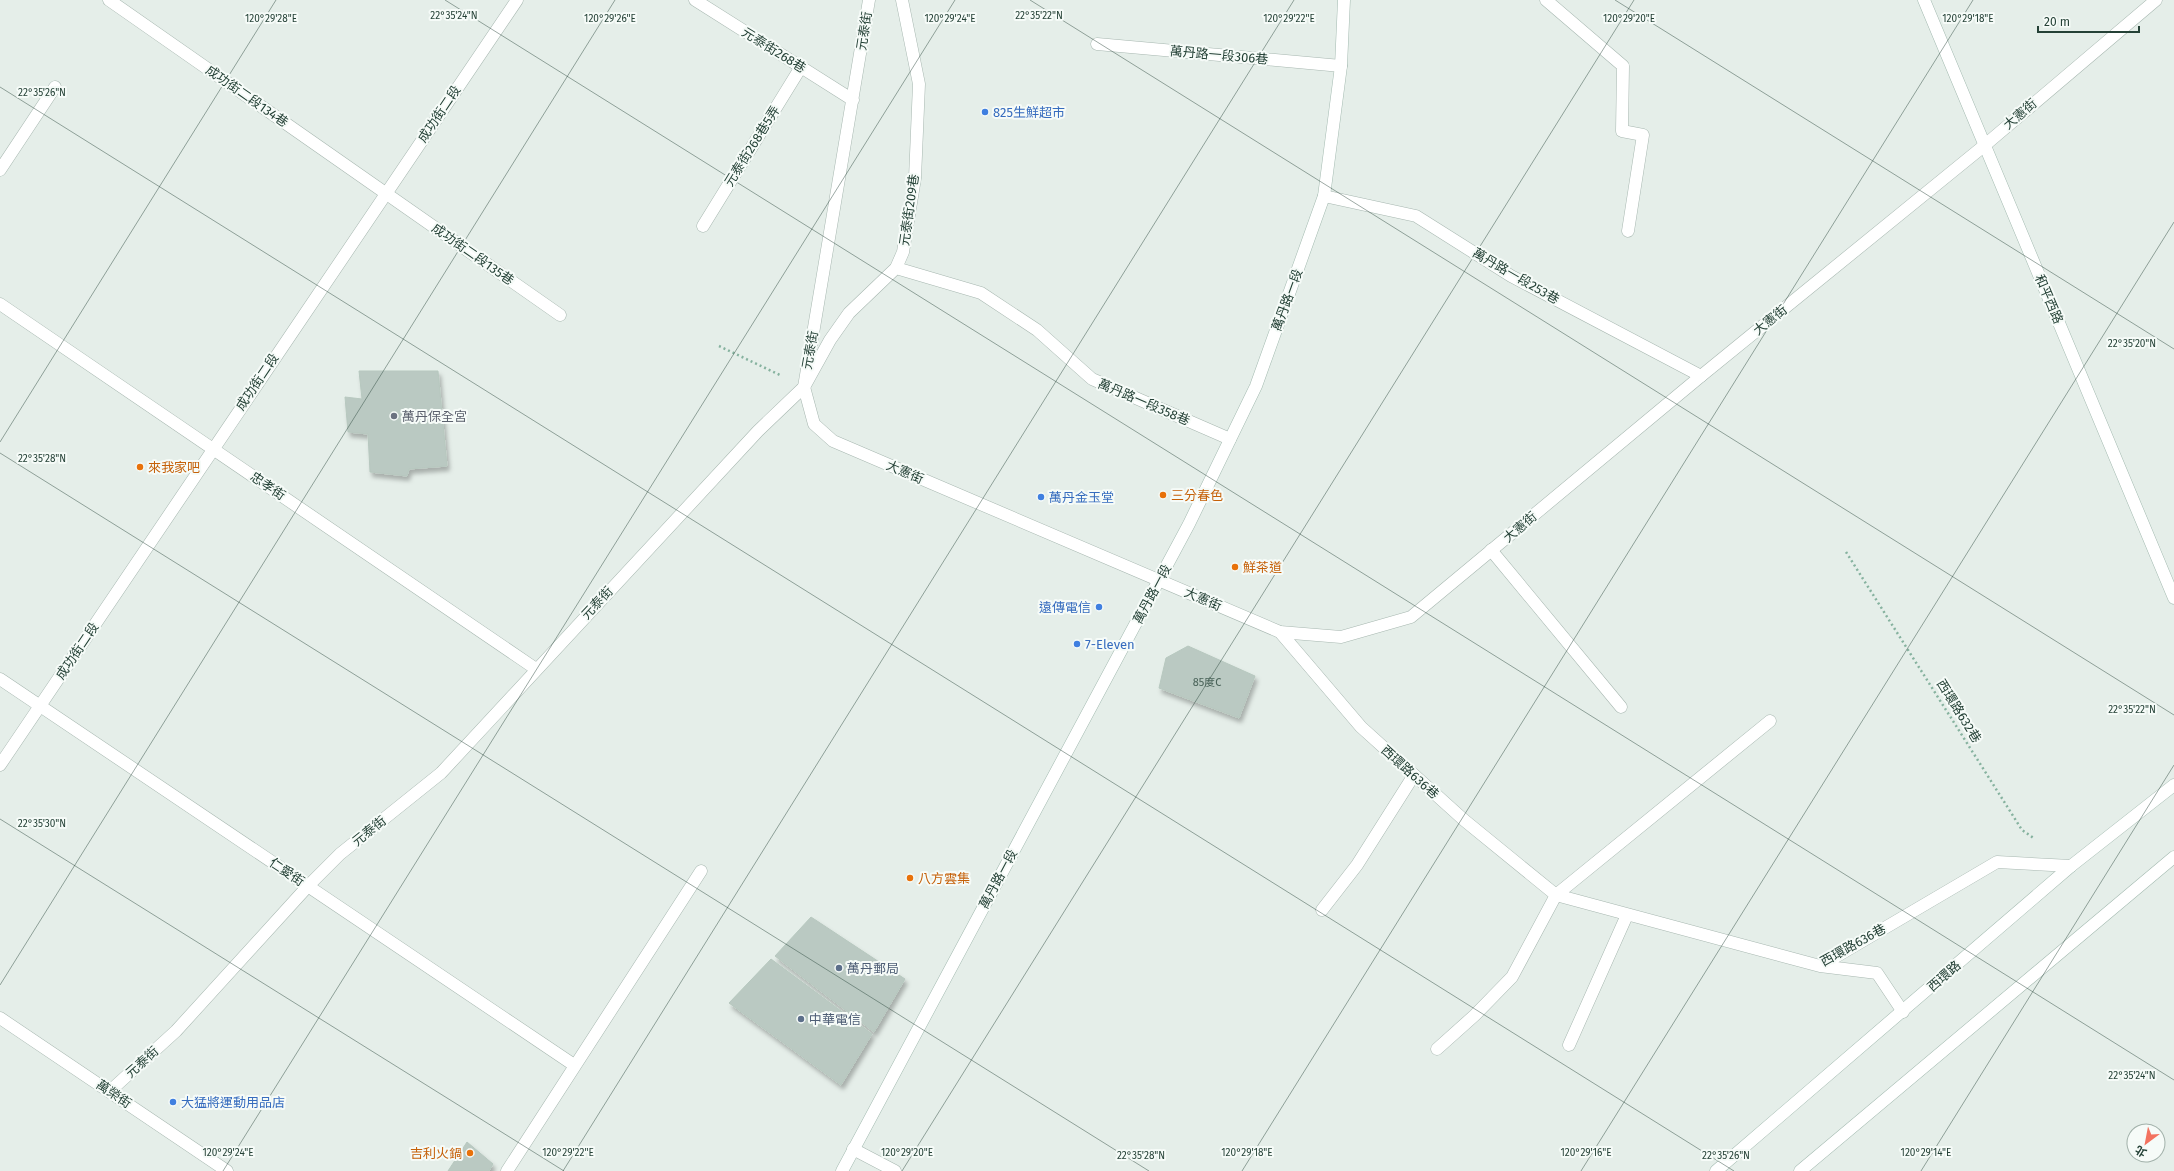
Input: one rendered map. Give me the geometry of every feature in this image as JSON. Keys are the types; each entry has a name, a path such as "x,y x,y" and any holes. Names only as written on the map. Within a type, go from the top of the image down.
{"street":[{"name":"成功街二段","path":"0,765 212,448 517,0"},
{"name":"元泰街268巷","path":"695,0 853,100"},
{"name":"元泰街","path":"110,1091 176,1031 308,886 340,854 441,773 758,431 804,387 869,0"},
{"name":"元泰街209巷","path":"804,387 830,340 849,313 896,268 903,252 915,178 919,84 902,0"},
{"name":"萬丹路一段","path":"842,1171 1189,524 1256,386 1324,196 1342,66 1344,0"},
{"path":"1546,0 1623,66 1622,131 1643,135 1628,231"},
{"name":"和平西路","path":"1924,0 2174,598"},
{"name":"大憲街","path":"804,387 814,424 833,441 1280,632 1341,637 1411,617 1702,376 1985,145 2156,0"},
{"name":"成功街二段134巷","path":"112,1 385,193"},
{"name":"萬丹路一段306巷","path":"1098,44 1342,66"},
{"name":"元泰街268巷5弄","path":"703,226 801,67"},
{"path":"0,170 55,87"},
{"name":"成功街二段135巷","path":"385,193 560,316"},
{"name":"萬丹路一段253巷","path":"1324,196 1416,216 1511,276 1702,376"},
{"name":"萬丹路一段358巷","path":"896,268 981,293 1037,330 1092,379 1230,439"},
{"name":"忠孝街","path":"0,304 536,669"},
{"path":"1491,550 1621,707"},
{"name":"西環路636巷","path":"1280,632 1361,727 1464,820 1556,895 1820,966 1997,862 2071,866"},
{"name":"仁愛街","path":"0,680 574,1065"},
{"path":"1437,1049 1475,1015 1512,977 1556,895 1770,721"},
{"path":"1322,910 1357,865 1414,775"},
{"name":"西環路","path":"1716,1171 1903,1012 2071,866 2174,785"},
{"path":"1800,1171 2174,857"},
{"path":"507,1171 574,1065 701,871"},
{"path":"1569,1045 1627,915"},
{"path":"1820,966 1877,973 1903,1012"},
{"name":"萬榮街","path":"0,1018 227,1171"},
{"path":"853,1149 895,1171"}],"path":[{"path":"719,346 804,387"},
{"name":"西環路632巷","path":"1846,552 2022,830 2071,866"}],"building":[{"name":"萬丹保全宮","path":"359,371 438,371 447,466 409,469 407,476 370,472 368,434 348,432 345,397 362,399"},
{"path":"1188,646 1255,676 1239,718 1159,688 1166,658"},
{"name":"萬丹郵局","path":"811,917 905,979 874,1032 775,956"},
{"name":"中華電信","path":"771,959 872,1034 841,1085 729,1003"},
{"name":"吉利火鍋","path":"467,1142 493,1164 489,1171 448,1171"}],"place":[{"name":"825生鮮超市","path":"985,112"},
{"name":"萬丹保全宮","path":"394,416"},
{"name":"來我家吧","path":"140,467"},
{"name":"三分春色","path":"1163,495"},
{"name":"萬丹金玉堂","path":"1041,497"},
{"name":"鮮茶道","path":"1235,567"},
{"name":"遠傳電信","path":"1099,607"},
{"name":"7-Eleven","path":"1077,644"},
{"name":"八方雲集","path":"910,878"},
{"name":"萬丹郵局","path":"839,968"},
{"name":"中華電信","path":"801,1019"},
{"name":"大猛將運動用品店","path":"173,1102"},
{"name":"吉利火鍋","path":"470,1153"}]}
